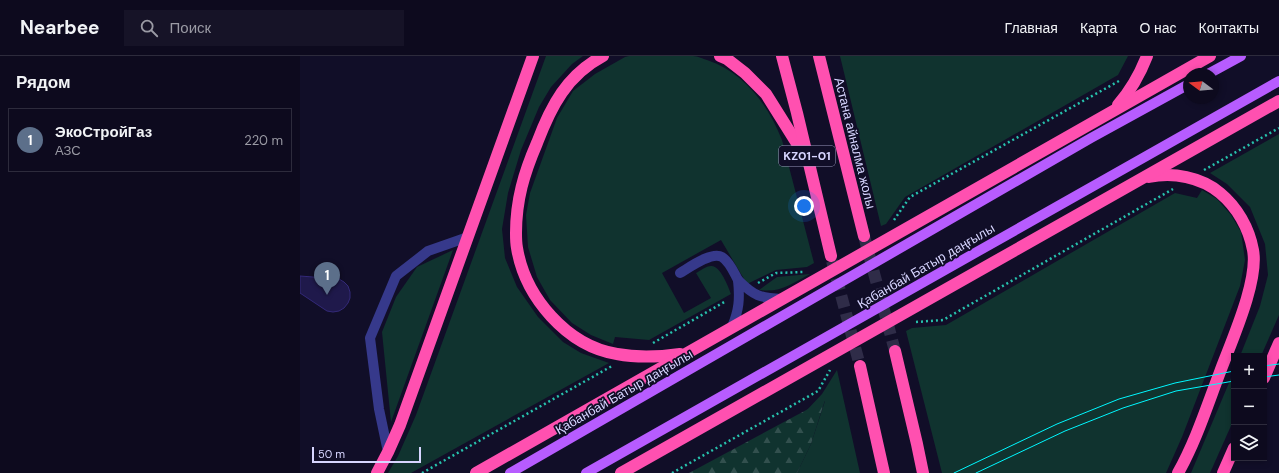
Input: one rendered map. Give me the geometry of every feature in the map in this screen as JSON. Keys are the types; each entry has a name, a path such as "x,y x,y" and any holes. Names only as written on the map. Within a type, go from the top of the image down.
{"highway":[{"path":"377,473 400,424 533,56"},
{"path":"603,56 593,61 570,80 559,95 541,131 527,168 521,190 516,214 516,248 524,275 536,296 553,318 572,334 593,347 616,354 634,356 662,356 687,353"},
{"path":"720,56 727,59 745,73 766,94 809,163"},
{"name":"KZ01-01","path":"782,56 831,256"},
{"name":"Астана айналма жолы","path":"819,56 864,236"},
{"path":"824,56 831,104"},
{"path":"1113,111 1130,91 1143,68 1147,56"},
{"path":"476,473 1210,56"},
{"path":"621,473 1279,101"},
{"path":"1142,179 1174,175 1198,181 1216,190 1228,200 1240,216 1248,232 1254,250 1253,271 1247,299 1193,443 1178,473"},
{"path":"1267,371 1279,343"},
{"path":"895,351 923,473"},
{"path":"860,366 884,473"},
{"path":"913,429 930,473"},
{"path":"1223,473 1231,455"}],"main road":[{"path":"1219,68 1241,56"},
{"name":"Қабанбай Батыр даңғылы","path":"586,473 1279,81"},
{"name":"Қабанбай Батыр даңғылы","path":"510,473 1077,146 1183,87"}],"lane":[{"path":"388,452 379,409 370,338 396,276 428,251 468,236"},
{"path":"680,273 710,256 716,255 722,257 728,262 743,292 732,327"},
{"path":"743,292 767,298 782,299"}],"path":[{"path":"893,222 910,197 1121,80"},
{"path":"1198,181 1202,171 1279,128"},
{"path":"911,322 943,320 1174,188"},
{"path":"650,345 776,273 810,271"},
{"path":"422,473 613,365 616,354"},
{"path":"672,473 818,391 832,367"}],"green space":[{"path":"546,56 583,56 572,64 551,87 539,107 521,150 508,193 502,229 505,258 517,287 538,317 563,342 581,353 609,363 411,473 388,473 398,456 416,415"},
{"path":"629,56 699,57 721,66 733,73 754,92 770,115 782,140 814,263 807,267 776,270 747,284 721,240 662,273 684,313 711,298 696,273 707,267 711,266 718,269 731,294 649,340 615,337 613,344 591,335 572,323 550,300 537,277 528,247 526,215 530,193 557,118 573,91 595,74"},
{"path":"840,56 1128,56 1118,75 905,197 886,224 881,226"},
{"path":"1279,134 1279,315 1262,353 1241,353 1260,306 1268,275 1265,244 1250,207 1227,184 1210,173"},
{"path":"1202,190 1217,199 1231,215 1241,232 1245,260 1240,286 1182,437 1166,473 942,473 906,331 912,328 946,325 1175,193 1197,198"},
{"path":"453,250 391,422 382,332 396,297 417,267"},
{"path":"810,274 780,289 767,291 759,290 777,277"},
{"path":"837,370 860,473 797,473 811,444 825,401 806,411 822,394"},
{"path":"1231,378 1231,426 1210,473 1191,473"},
{"path":"825,400 811,444 797,473 689,473"}],"building":[{"path":"300,276 339,279 348,286 350,298 348,303 339,311 327,311 300,293"}],"tunnel":[{"path":"864,236 895,351"},
{"path":"832,261 860,366"}],"tram line":[{"path":"1267,366 1279,364"},
{"path":"954,473 1057,424 1119,399 1175,383 1231,372"},
{"path":"1267,377 1279,375"},
{"path":"976,473 1065,431 1123,408 1176,391 1231,382"}],"place":[{"name":"ЭкоСтройГаз","path":"327,295"}]}
